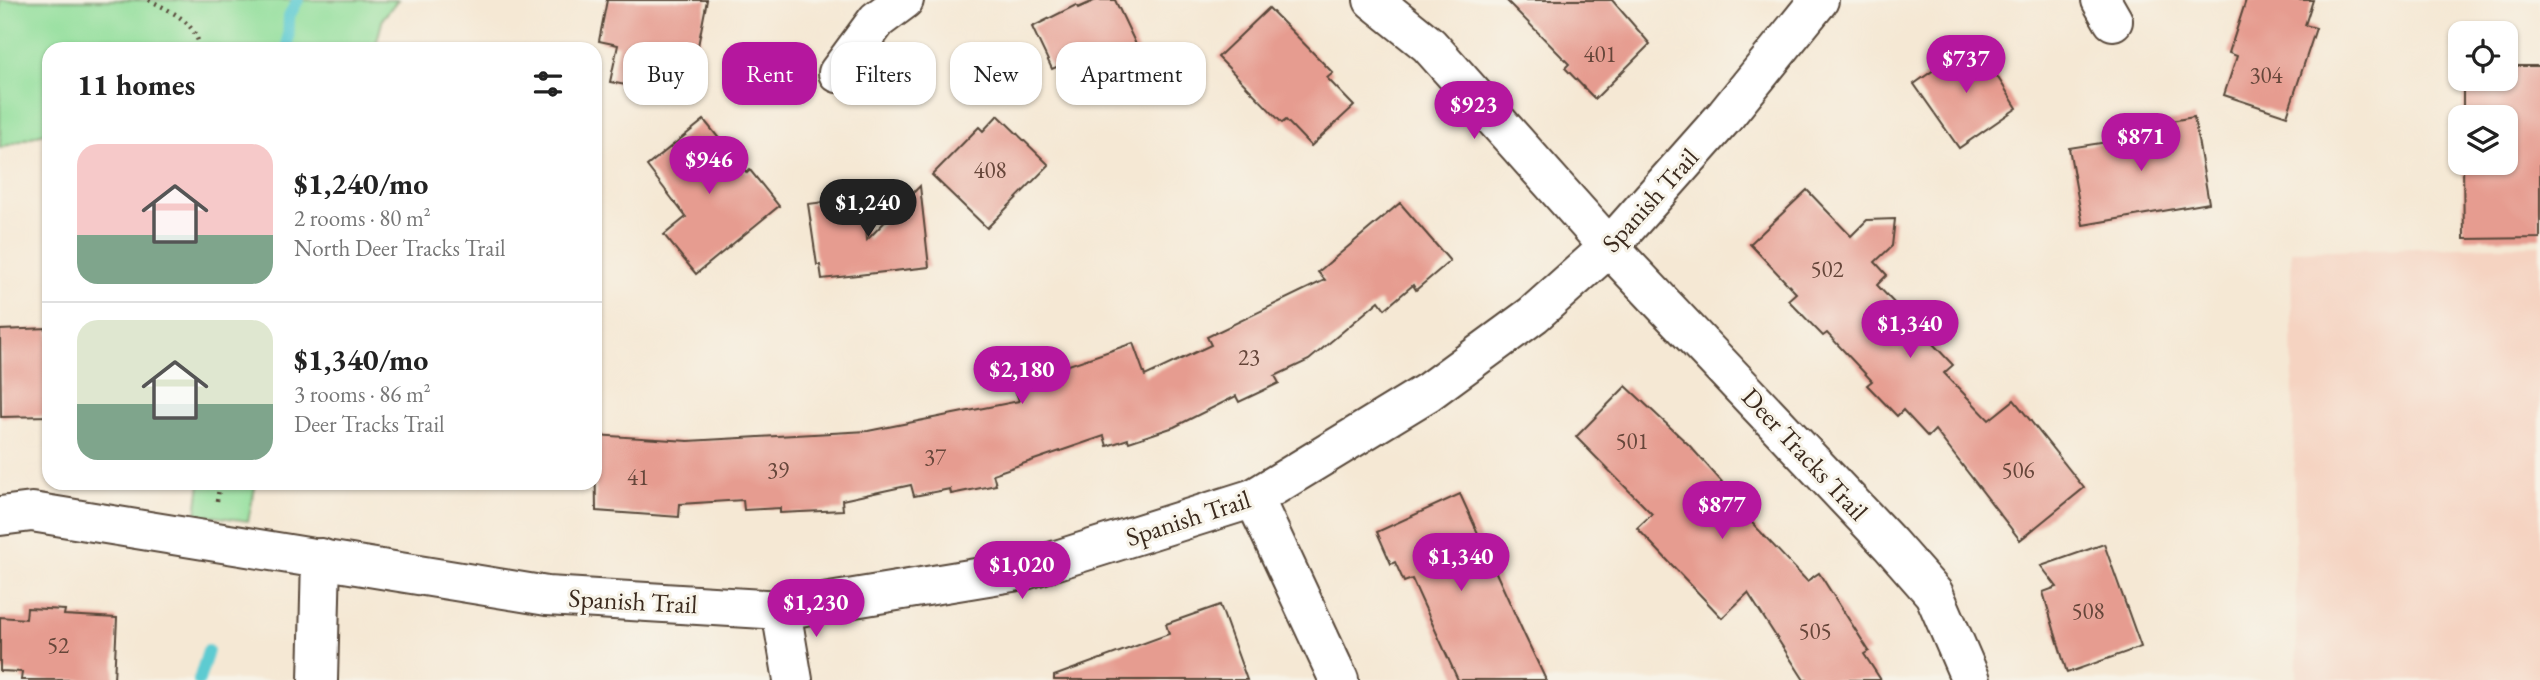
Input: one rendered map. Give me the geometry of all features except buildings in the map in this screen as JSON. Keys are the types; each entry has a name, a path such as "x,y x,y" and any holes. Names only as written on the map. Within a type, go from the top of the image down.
{"street":[{"path":"861,42 877,20 904,0"},
{"name":"Deer Tracks Trail","path":"1373,0 1429,45 1609,247 1890,544 1934,594 1972,680"},
{"name":"Spanish Trail","path":"0,516 32,512 547,596 780,610 1026,570 1254,498 1428,392 1533,315 1609,247 1726,115 1819,0"},
{"path":"1254,498 1339,680"},
{"path":"318,680 321,558"},
{"path":"780,610 793,680"}],"path":[{"path":"149,0 188,23 198,42"}],"shaded area":[{"path":"2540,245 2540,680 2297,680 2291,251"}],"green space":[{"path":"0,0 398,0 383,18 377,42 42,42 42,133 0,148"},
{"path":"199,490 255,490 248,521 196,514"}],"waterway":[{"path":"288,42 289,16 298,0"},
{"path":"199,680 208,651"}]}
